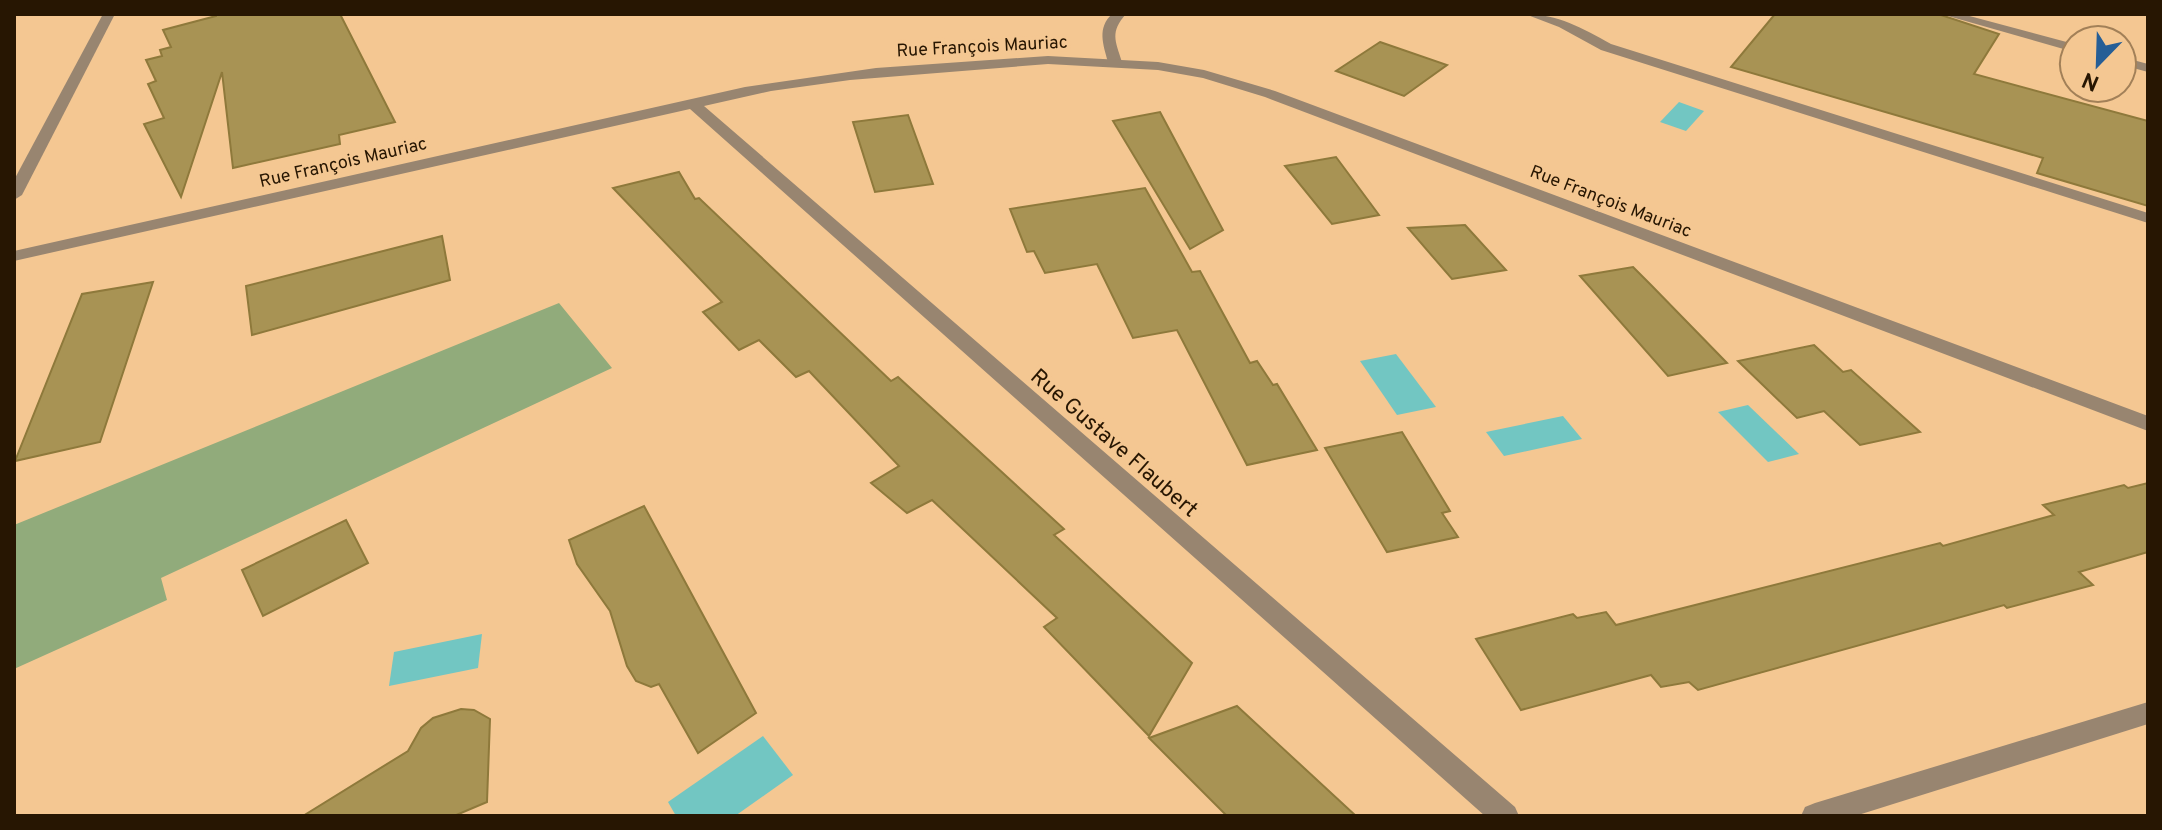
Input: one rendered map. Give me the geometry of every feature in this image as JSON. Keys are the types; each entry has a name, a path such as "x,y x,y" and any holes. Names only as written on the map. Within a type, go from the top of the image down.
{"street":[{"path":"14,195 109,14"},
{"path":"1115,62 1108,39 1110,23 1120,14"},
{"path":"1531,14 1564,24 1606,47 2148,218"},
{"path":"1947,14 2058,44"},
{"name":"Rue François Mauriac","path":"14,256 693,104 748,89 807,79 970,63 1036,60 1115,62 1194,72 1270,94 2148,424"},
{"name":"Rue Gustave Flaubert","path":"693,104 1505,816"},
{"path":"1815,816 2148,713"}],"green space":[{"path":"559,303 612,368 161,578 167,600 14,669 14,525"}],"water":[{"path":"1679,102 1704,111 1686,131 1660,122"},
{"path":"1396,354 1436,407 1397,415 1360,361"},
{"path":"1748,405 1799,454 1768,462 1718,412"},
{"path":"1563,416 1582,439 1504,456 1486,432"},
{"path":"482,634 478,668 389,686 394,652"},
{"path":"763,736 793,775 735,816 676,816 668,802"}],"building":[{"path":"216,14 340,14 395,122 339,135 340,144 233,168 222,72 181,197 144,124 164,118 148,84 156,81 146,60 162,56 160,50 171,47 163,30"},
{"path":"1775,14 1938,14 1999,34 1974,74 2058,97 2058,104 2085,104 2148,121 2148,206 2037,173 2043,158 1731,67"},
{"path":"1380,42 1447,65 1404,96 1336,71"},
{"path":"1160,112 1223,230 1190,249 1113,121"},
{"path":"908,115 933,184 875,192 853,122"},
{"path":"1336,157 1379,215 1332,224 1285,166"},
{"path":"679,172 695,199 699,198 891,381 898,377 1064,529 1054,535 1192,663 1149,736 1044,627 1057,618 932,500 907,513 871,483 899,466 809,371 796,377 759,340 739,350 703,312 722,302 613,188"},
{"path":"1145,188 1192,272 1200,271 1250,363 1257,361 1273,385 1277,384 1317,450 1247,465 1177,330 1133,338 1097,264 1045,273 1034,251 1027,252 1010,209"},
{"path":"1465,225 1506,270 1452,279 1408,228"},
{"path":"442,236 450,280 252,335 246,286"},
{"path":"1633,267 1727,363 1668,376 1580,276"},
{"path":"153,282 100,442 15,461 82,294"},
{"path":"1814,345 1843,372 1851,370 1920,432 1860,445 1824,411 1797,418 1738,361"},
{"path":"1402,432 1450,511 1442,513 1458,537 1387,552 1325,448"},
{"path":"2148,483 2148,552 2079,572 2093,585 2007,608 2004,605 1698,690 1689,682 1661,687 1651,675 1521,710 1476,639 1573,614 1577,618 1606,612 1616,625 1940,543 1943,546 2054,515 2043,505 2124,485 2128,488"},
{"path":"644,506 756,713 698,753 659,684 651,687 636,681 627,666 610,611 577,564 569,540"},
{"path":"346,520 368,563 263,616 242,570"},
{"path":"1237,706 1356,816 1227,816 1149,738"},
{"path":"461,709 474,710 490,719 487,802 454,816 303,816 408,751 421,728 433,718"}]}
